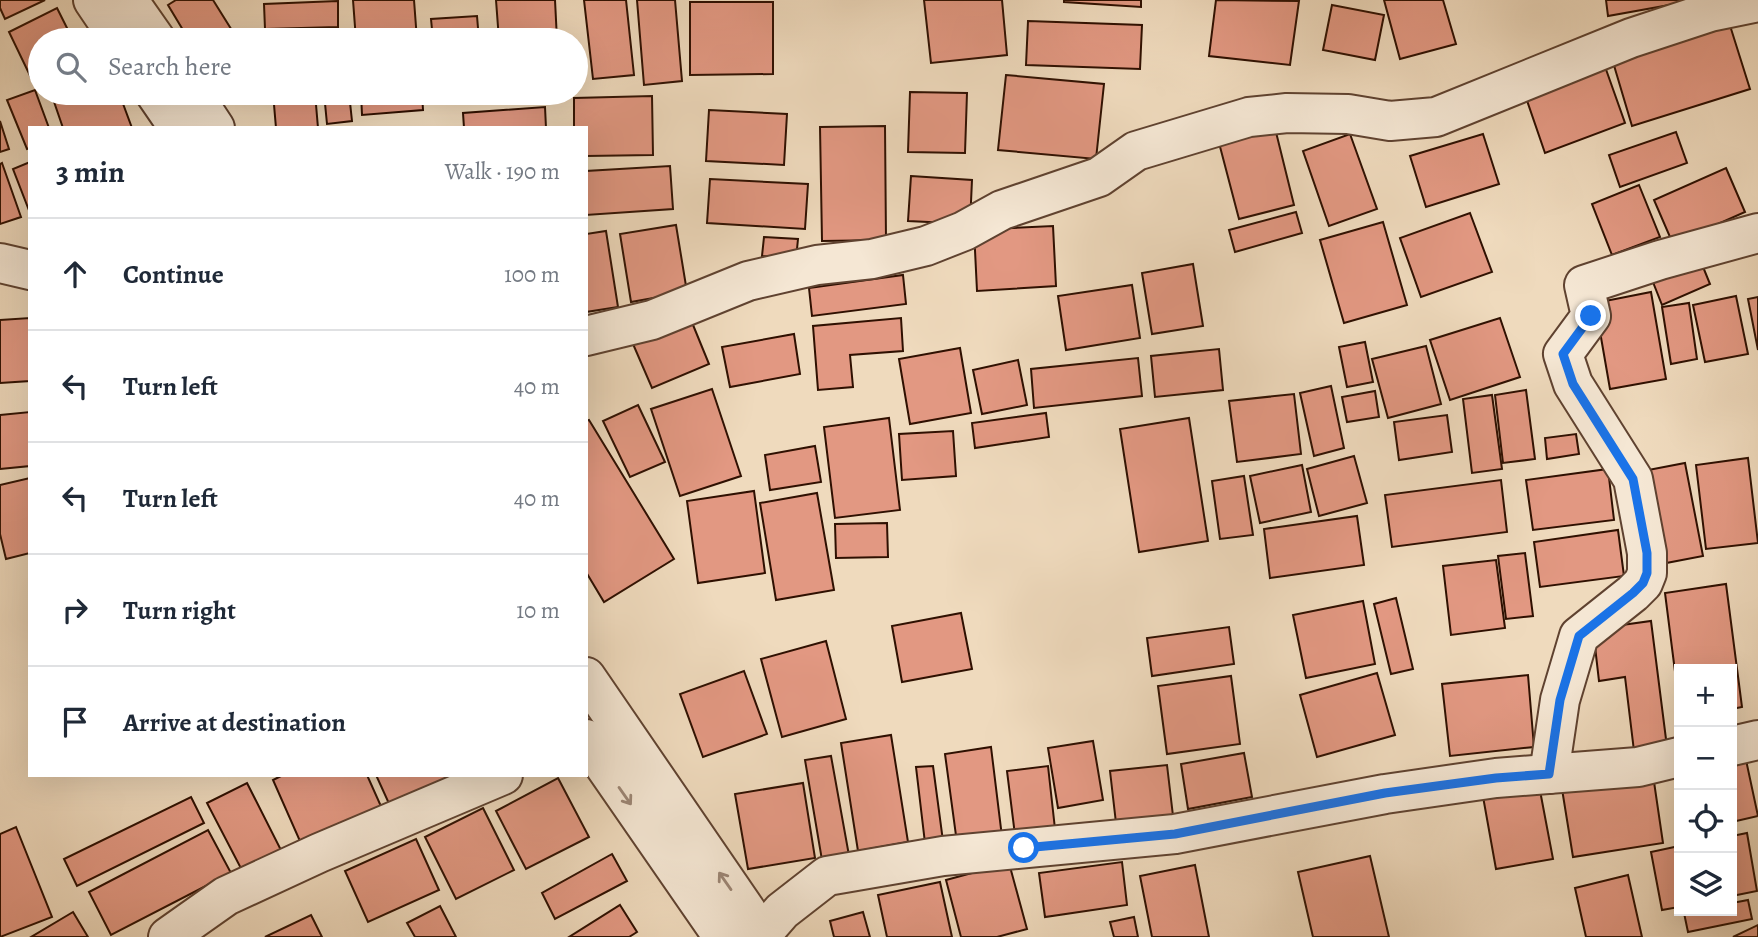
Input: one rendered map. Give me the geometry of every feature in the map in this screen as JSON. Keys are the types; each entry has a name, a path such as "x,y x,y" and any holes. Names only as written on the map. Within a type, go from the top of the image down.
{"street":[{"path":"93,0 112,28"},
{"path":"128,0 148,28"},
{"path":"588,336 652,320 748,281 817,265 872,259 926,246 964,231 1002,210 1098,177 1136,151 1226,123 1249,117 1287,113 1348,114 1390,121 1436,117 1631,38 1710,12 1758,2"},
{"path":"163,105 178,126"},
{"path":"200,105 214,126"},
{"path":"1549,774 1560,700 1579,636 1633,593 1643,583 1647,573 1647,553 1633,479 1573,384 1563,354 1591,316 1584,285 1660,260 1758,233"},
{"path":"0,263 28,270"},
{"path":"588,680 763,935 782,911 827,876 943,856 1175,834 1385,793 1496,778 1638,767 1674,759"},
{"path":"1737,745 1758,740"},
{"path":"588,743 723,937"},
{"path":"168,937 226,896 319,853 498,777"}],"building":[{"path":"0,0 45,0 5,19"},
{"path":"176,0 213,0 230,28 182,28 168,5"},
{"path":"353,0 414,0 416,28 355,28"},
{"path":"496,0 555,0 556,28 498,28"},
{"path":"584,0 626,0 634,75 593,79"},
{"path":"637,0 675,0 682,81 644,85"},
{"path":"924,0 1002,0 1007,55 931,63"},
{"path":"1141,0 1141,7 1064,2"},
{"path":"1216,0 1299,1 1290,65 1209,56"},
{"path":"1384,0 1443,0 1456,44 1400,59"},
{"path":"1606,0 1685,0 1686,2 1608,16"},
{"path":"338,1 338,27 265,28 264,4"},
{"path":"690,2 773,2 773,74 690,75"},
{"path":"1332,5 1384,15 1375,60 1323,50"},
{"path":"57,8 67,28 28,28 28,71 9,32"},
{"path":"477,16 478,28 432,28 431,19"},
{"path":"1727,16 1750,89 1632,126 1610,52"},
{"path":"1028,21 1142,25 1140,69 1026,65"},
{"path":"1603,61 1625,123 1545,153 1523,89"},
{"path":"1006,75 1104,84 1096,159 998,150"},
{"path":"28,92 28,105 41,105 48,126 28,126 28,149 27,149 7,100"},
{"path":"910,92 967,93 965,153 908,152"},
{"path":"652,96 653,155 588,156 588,126 574,126 574,105 588,105 588,98"},
{"path":"55,105 123,105 131,126 62,126"},
{"path":"274,105 316,105 318,126 276,126"},
{"path":"325,105 350,105 352,121 327,124"},
{"path":"362,105 423,105 423,110 362,115"},
{"path":"545,107 546,126 464,126 463,113"},
{"path":"709,110 787,114 784,165 706,161"},
{"path":"0,121 9,149 0,152"},
{"path":"1274,124 1294,205 1239,219 1218,139"},
{"path":"885,126 886,240 822,241 820,127"},
{"path":"1676,132 1687,163 1620,187 1609,155"},
{"path":"1350,134 1377,209 1329,226 1303,151"},
{"path":"1483,134 1499,184 1426,207 1410,156"},
{"path":"2,163 21,217 0,224 0,164"},
{"path":"28,163 28,208 13,169"},
{"path":"670,166 673,209 588,215 588,171"},
{"path":"1726,168 1745,212 1673,244 1654,200"},
{"path":"911,176 972,180 970,224 908,221"},
{"path":"710,179 808,184 805,229 707,223"},
{"path":"1639,185 1660,237 1612,255 1592,204"},
{"path":"1296,212 1302,233 1235,252 1229,230"},
{"path":"1470,213 1492,272 1421,297 1400,238"},
{"path":"1383,222 1407,305 1344,323 1320,240"},
{"path":"676,225 687,292 631,302 620,234"},
{"path":"1053,226 1056,286 977,291 974,230"},
{"path":"606,231 618,307 588,312 588,234"},
{"path":"764,237 798,239 796,259 762,256"},
{"path":"1699,257 1710,284 1662,305 1651,277"},
{"path":"1193,264 1203,326 1152,334 1142,273"},
{"path":"903,275 906,304 812,316 809,288"},
{"path":"1132,285 1140,338 1066,350 1058,296"},
{"path":"1651,292 1666,379 1610,389 1595,303"},
{"path":"1736,296 1748,354 1705,362 1693,305"},
{"path":"1758,297 1758,350 1748,299"},
{"path":"1689,303 1697,359 1671,364 1662,307"},
{"path":"28,318 28,381 0,383 0,320"},
{"path":"901,318 903,351 850,355 853,387 818,390 813,326"},
{"path":"1500,318 1520,377 1450,400 1430,340"},
{"path":"691,320 709,364 652,388 633,344"},
{"path":"794,334 800,374 730,387 722,347"},
{"path":"1365,342 1373,382 1347,387 1339,347"},
{"path":"1426,346 1441,404 1388,418 1372,359"},
{"path":"960,348 971,413 910,424 899,359"},
{"path":"1219,349 1223,390 1155,397 1151,356"},
{"path":"1138,358 1142,396 1034,408 1031,369"},
{"path":"1018,360 1027,405 982,414 973,370"},
{"path":"1331,386 1344,448 1314,456 1300,393"},
{"path":"712,389 741,476 680,496 651,409"},
{"path":"1526,390 1535,459 1503,463 1495,395"},
{"path":"1375,391 1379,417 1347,422 1342,397"},
{"path":"1294,394 1301,454 1237,462 1229,401"},
{"path":"1492,395 1502,469 1472,473 1463,399"},
{"path":"638,405 665,462 630,477 603,421"},
{"path":"28,412 28,466 0,469 0,415"},
{"path":"1046,413 1049,437 975,448 972,423"},
{"path":"1447,415 1452,452 1399,460 1394,422"},
{"path":"889,418 900,510 835,518 824,427"},
{"path":"1189,418 1208,541 1139,552 1120,429"},
{"path":"588,420 674,559 604,602 588,575"},
{"path":"953,431 956,476 902,480 899,434"},
{"path":"1576,434 1579,454 1547,459 1545,438"},
{"path":"815,446 821,482 770,490 765,455"},
{"path":"1354,456 1367,503 1319,516 1307,469"},
{"path":"1748,458 1758,543 1706,549 1696,465"},
{"path":"1685,463 1703,556 1661,564 1643,471"},
{"path":"1302,465 1311,512 1260,523 1250,476"},
{"path":"1608,469 1614,520 1533,530 1526,480"},
{"path":"1244,476 1253,535 1220,539 1212,481"},
{"path":"28,478 28,554 6,559 0,534 0,485"},
{"path":"1501,480 1507,532 1392,547 1385,495"},
{"path":"754,491 765,573 698,583 687,501"},
{"path":"817,493 834,590 776,600 760,503"},
{"path":"1357,516 1364,565 1270,578 1264,529"},
{"path":"887,523 888,557 836,558 835,524"},
{"path":"1618,530 1624,576 1540,587 1534,542"},
{"path":"1525,553 1533,616 1506,619 1498,556"},
{"path":"1496,560 1505,628 1451,635 1443,566"},
{"path":"1726,584 1736,664 1674,664 1665,593"},
{"path":"1396,598 1413,669 1391,674 1374,604"},
{"path":"1363,601 1375,664 1306,678 1293,615"},
{"path":"961,613 972,669 902,682 892,626"},
{"path":"1651,621 1667,747 1634,751 1625,677 1599,681 1593,629"},
{"path":"1229,627 1234,664 1152,676 1147,638"},
{"path":"826,641 846,719 782,737 761,659"},
{"path":"1737,669 1742,707 1737,708"},
{"path":"744,671 767,734 703,757 680,694"},
{"path":"1377,673 1395,735 1317,757 1300,695"},
{"path":"1528,675 1534,747 1450,756 1442,684"},
{"path":"1231,676 1240,744 1167,754 1158,686"},
{"path":"891,735 908,842 858,851 841,743"},
{"path":"1093,741 1103,800 1058,808 1048,748"},
{"path":"991,747 1002,837 957,843 945,754"},
{"path":"1244,753 1252,797 1188,809 1181,764"},
{"path":"831,756 850,861 823,866 805,760"},
{"path":"1746,760 1758,816 1737,821 1737,790 1737,762"},
{"path":"1167,765 1173,816 1116,823 1110,771"},
{"path":"933,766 943,841 925,843 916,767"},
{"path":"1048,766 1055,829 1015,835 1007,771"},
{"path":"1653,775 1663,843 1573,857 1562,789"},
{"path":"279,777 368,777 384,813 303,848 273,780"},
{"path":"377,777 460,777 391,808"},
{"path":"558,778 589,837 526,869 496,811"},
{"path":"1538,780 1553,859 1496,869 1482,791"},
{"path":"247,783 286,860 247,880 207,803"},
{"path":"803,783 815,858 748,869 735,794"},
{"path":"191,797 204,823 77,886 64,859"},
{"path":"483,808 514,870 456,899 425,837"},
{"path":"16,827 52,917 0,937 0,834"},
{"path":"208,830 231,873 111,935 89,892"},
{"path":"1747,833 1757,891 1737,895 1737,853 1737,835"},
{"path":"416,839 439,890 368,922 345,871"},
{"path":"1674,847 1674,908 1662,910 1651,852"},
{"path":"612,854 627,881 555,919 542,893"},
{"path":"1370,856 1389,937 1313,937 1298,872"},
{"path":"1122,862 1127,905 1045,917 1039,873"},
{"path":"1009,863 1027,929 997,937 961,937 946,880"},
{"path":"1195,865 1209,937 1152,937 1140,876"},
{"path":"1628,875 1642,937 1586,937 1575,888"},
{"path":"940,882 952,937 887,937 878,895"},
{"path":"1748,900 1752,919 1688,932 1685,916 1737,916 1737,902"},
{"path":"620,905 637,932 629,937 569,937"},
{"path":"440,906 456,937 415,937 407,923"},
{"path":"73,912 88,937 31,937"},
{"path":"863,912 870,937 834,937 830,921"},
{"path":"311,915 322,937 265,937"},
{"path":"1134,917 1138,937 1114,937 1110,922"},
{"path":"1758,925 1758,937 1733,937"}],"route":[{"path":"1024,848 1175,834 1385,793 1496,778 1549,774 1560,700 1579,636 1633,593 1643,583 1647,573 1647,553 1633,479 1573,384 1563,354 1591,316"}]}
